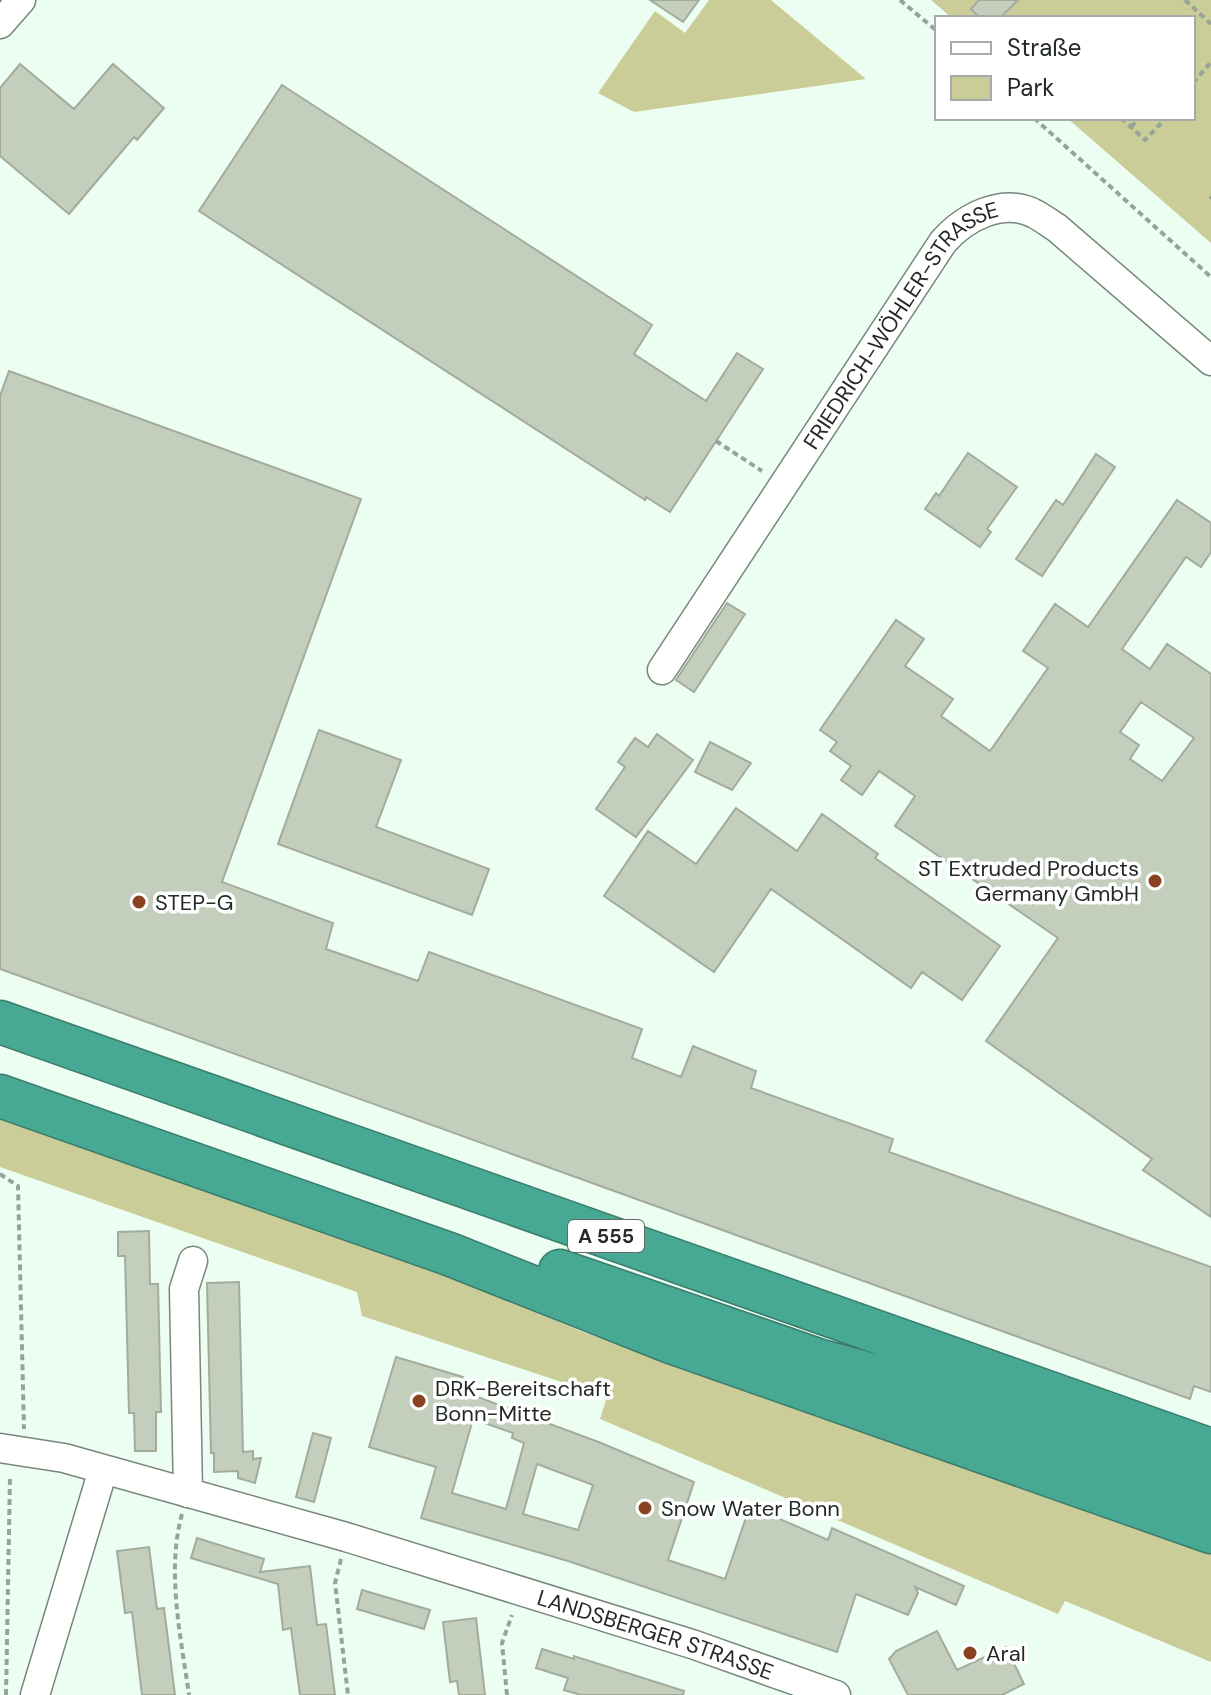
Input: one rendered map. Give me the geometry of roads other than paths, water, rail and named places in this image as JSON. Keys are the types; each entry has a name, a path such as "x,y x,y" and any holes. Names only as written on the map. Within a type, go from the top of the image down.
{"highway":[{"name":"A 555","path":"0,1022 1211,1450"},
{"name":"A 555","path":"0,1081 94,1108 821,1361 910,1385 1211,1491"},
{"path":"0,1096 449,1254 671,1342 1211,1532"},
{"path":"821,1361 856,1381 1098,1467 1211,1514"}],"street":[{"path":"0,24 21,0"},
{"name":"FRIEDRICH-WÖHLER-STRASSE","path":"662,670 943,242 964,222 987,211 1010,208 1033,213 1057,228 1211,361"},
{"path":"188,1493 184,1289 193,1261"},
{"name":"LANDSBERGER STRASSE","path":"11,1450 64,1458 346,1537 692,1644 836,1695"},
{"path":"35,1695 103,1470"}],"place":[{"name":"ST Extruded Products Germany GmbH","path":"1155,881"},
{"name":"STEP-G","path":"139,902"},
{"name":"DRK-Bereitschaft Bonn-Mitte","path":"419,1401"},
{"name":"Snow Water Bonn","path":"645,1508"},
{"name":"Aral","path":"970,1653"}]}
